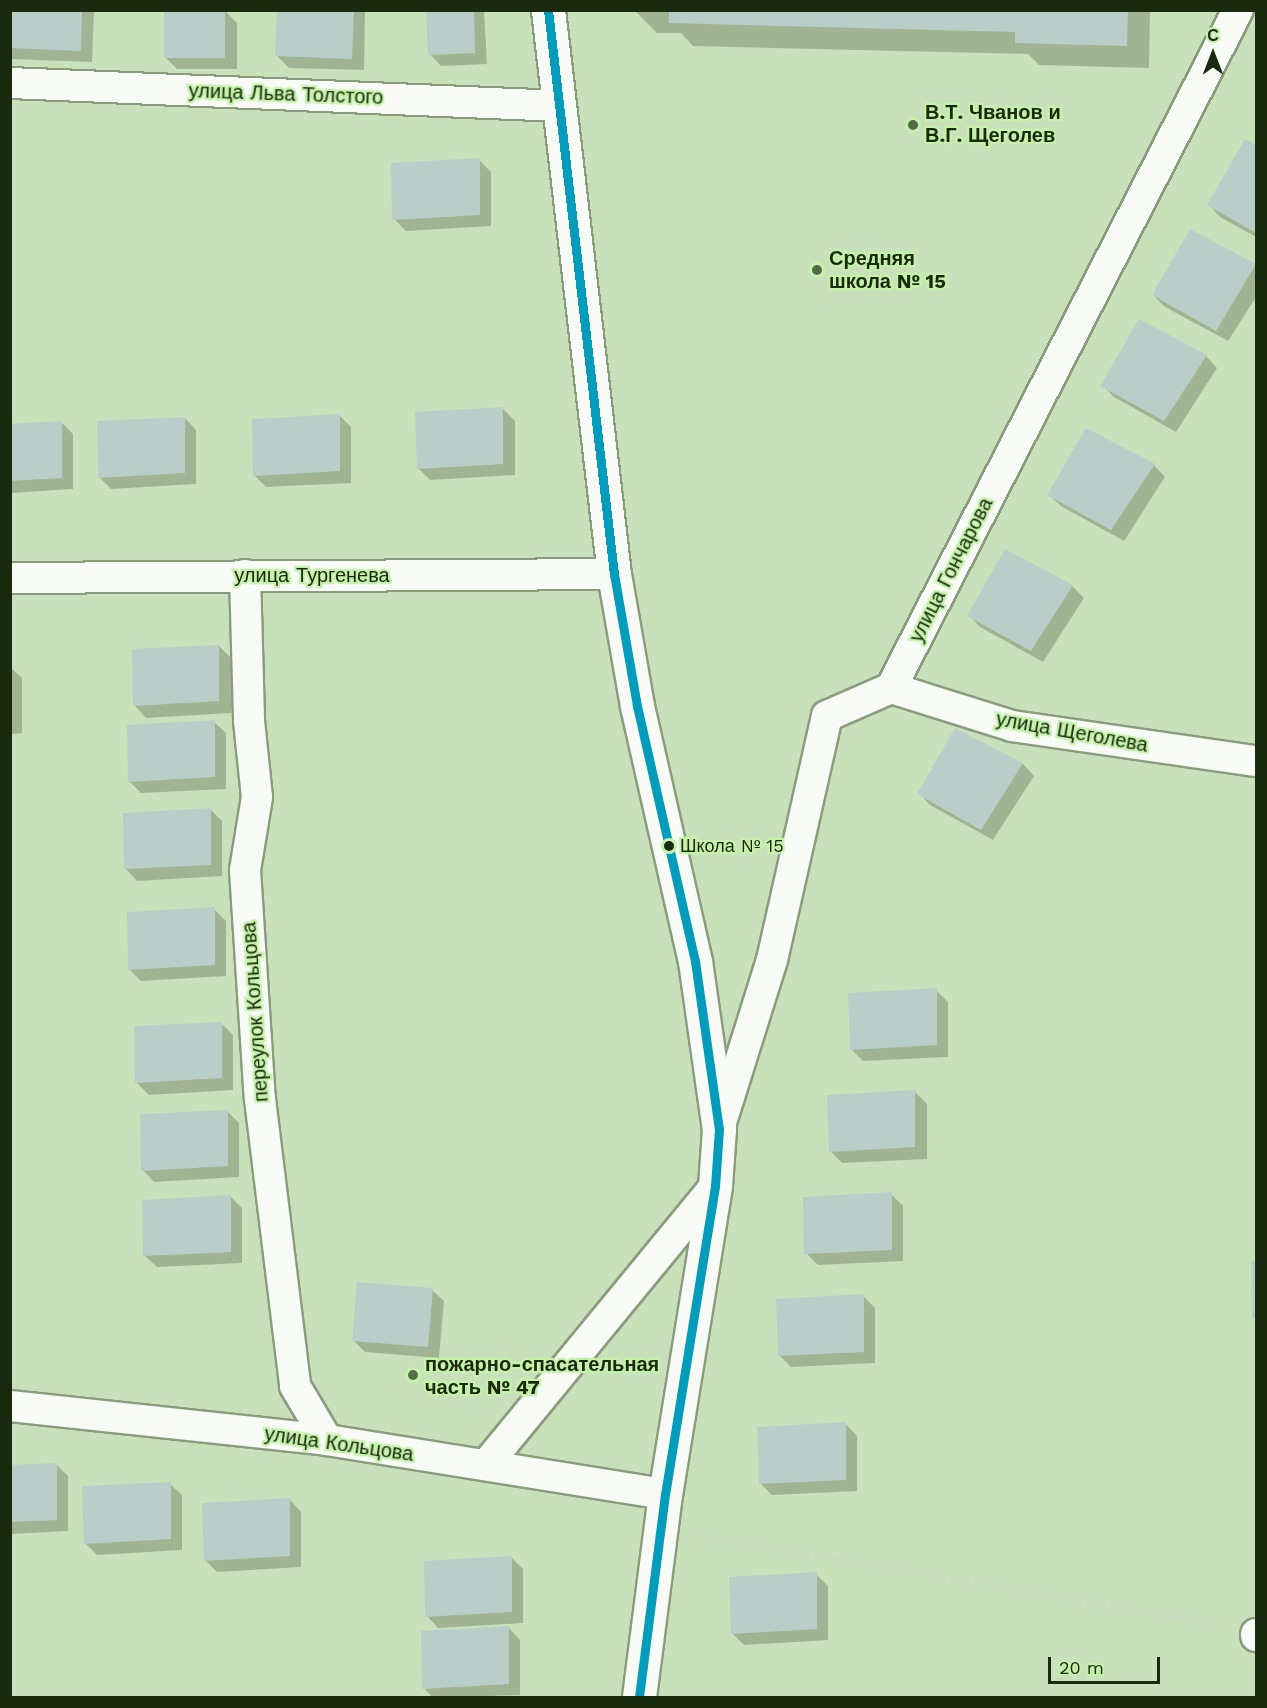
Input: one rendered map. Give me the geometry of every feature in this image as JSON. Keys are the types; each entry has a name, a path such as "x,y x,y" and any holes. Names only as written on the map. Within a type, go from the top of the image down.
{"street":[{"path":"548,10 614,574 638,706 695,961 719,1130 715,1186 665,1494 639,1698"},
{"name":"улица Гончарова","path":"891,688 1238,10"},
{"name":"улица Льва Толстого","path":"10,83 561,106"},
{"name":"улица Тургенева","path":"10,578 614,574"},
{"name":"переулок Кольцова","path":"245,575 249,721 257,797 245,870 260,1099 295,1386 327,1440"},
{"path":"719,1130 772,960 827,716 891,688"},
{"name":"улица Щеголева","path":"891,688 1012,726 1257,762"},
{"path":"486,1465 715,1186"},
{"name":"улица Кольцова","path":"10,1406 327,1440 665,1494"}],"path":[{"path":"660,1529 1249,1632"}],"building":[{"path":"10,10 82,10 81,51 10,48"},
{"path":"164,10 225,10 225,58 164,58"},
{"path":"277,10 354,10 352,59 275,56"},
{"path":"426,10 474,10 475,53 428,55"},
{"path":"669,10 1128,10 1127,46 1015,43 1015,32 669,23"},
{"path":"1245,139 1256,145 1256,233 1207,205"},
{"path":"480,158 480,215 392,220 391,163"},
{"path":"1190,229 1256,264 1216,331 1152,295"},
{"path":"1139,319 1207,355 1164,421 1100,386"},
{"path":"503,407 503,464 417,469 415,412"},
{"path":"340,414 340,471 253,476 252,419"},
{"path":"185,417 185,473 98,478 97,421"},
{"path":"62,421 62,478 10,481 10,424"},
{"path":"1086,428 1155,464 1111,530 1047,495"},
{"path":"1005,549 1073,585 1031,651 967,616"},
{"path":"219,645 219,701 133,706 132,649"},
{"path":"215,720 215,777 128,782 127,725"},
{"path":"955,728 1023,763 981,830 917,794"},
{"path":"211,808 211,865 124,869 123,813"},
{"path":"215,907 215,965 128,970 127,912"},
{"path":"937,988 937,1045 850,1050 848,993"},
{"path":"222,1022 222,1078 135,1083 134,1026"},
{"path":"915,1090 915,1147 829,1152 827,1095"},
{"path":"228,1110 228,1166 141,1171 140,1114"},
{"path":"892,1192 892,1250 804,1254 803,1197"},
{"path":"231,1195 231,1252 143,1256 142,1200"},
{"path":"1251,1261 1256,1261 1256,1318 1252,1318"},
{"path":"357,1282 433,1288 428,1347 352,1341"},
{"path":"864,1294 864,1352 778,1356 776,1299"},
{"path":"846,1422 846,1480 759,1484 757,1427"},
{"path":"57,1463 57,1520 10,1522 10,1465"},
{"path":"171,1482 171,1539 84,1544 82,1486"},
{"path":"290,1498 290,1556 204,1561 202,1503"},
{"path":"512,1556 512,1612 425,1617 424,1561"},
{"path":"817,1572 817,1629 731,1634 729,1577"},
{"path":"509,1626 509,1684 422,1689 421,1631"}],"transit line":[{"path":"548,10 614,574 637,706 695,961 719,1129 715,1186 665,1494 639,1698"}],"place":[{"name":"В.Т. Чванов и В.Г. Щеголев","path":"913,125"},
{"name":"Средняя школа № 15","path":"817,270"},
{"name":"Школа № 15","path":"669,846"},
{"name":"пожарно-спасательная часть № 47","path":"413,1375"}]}
